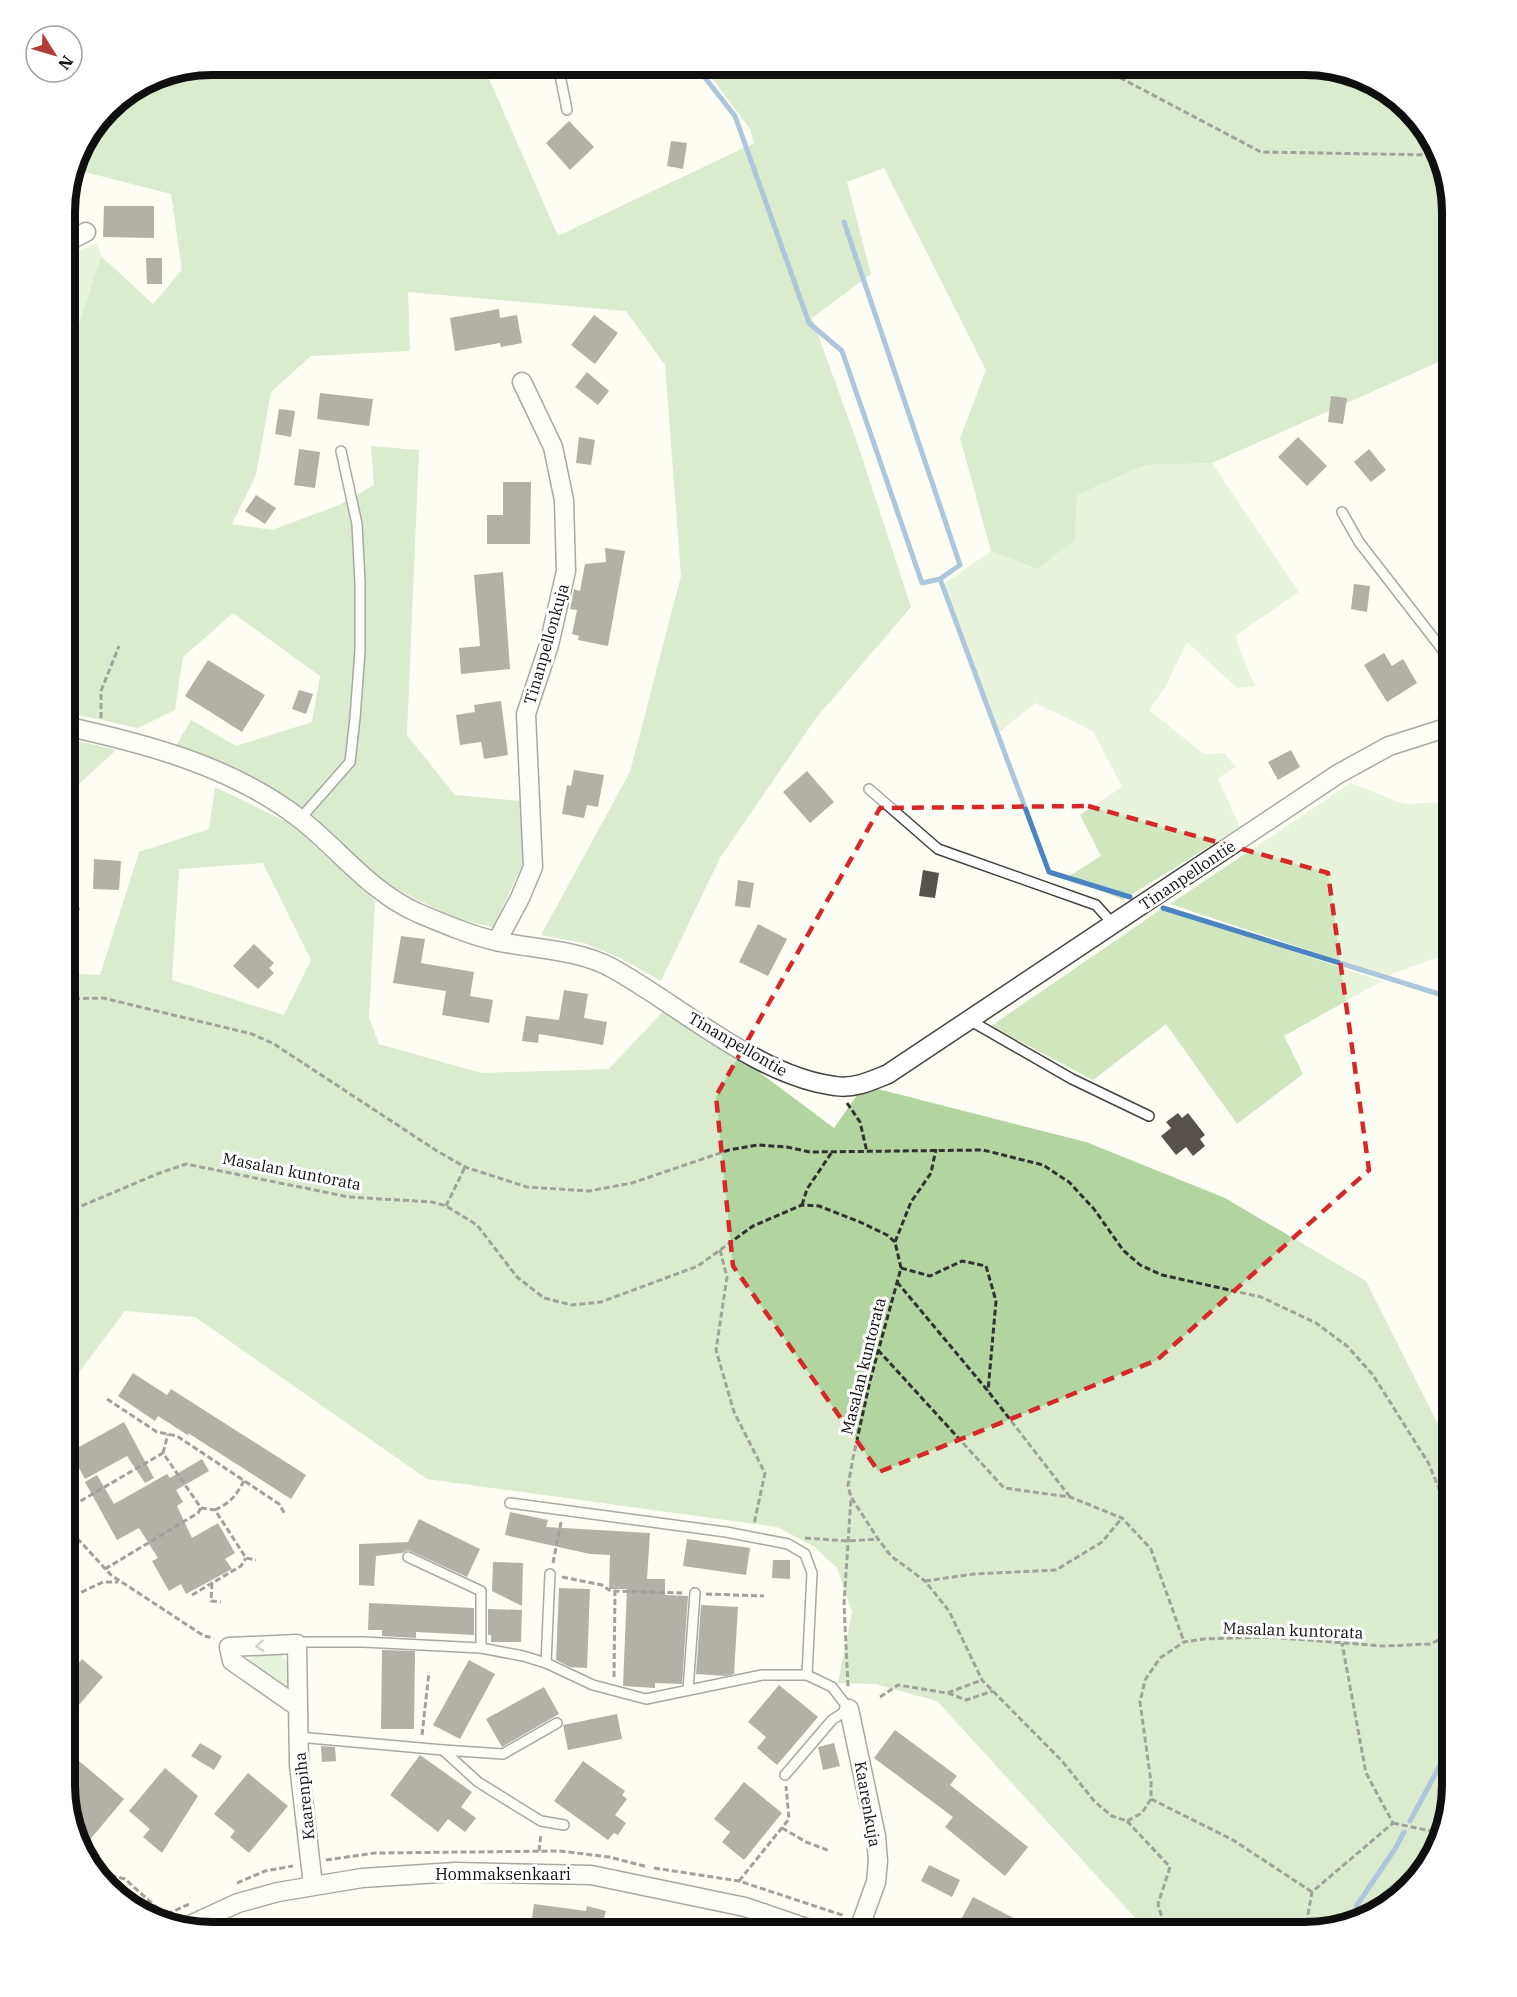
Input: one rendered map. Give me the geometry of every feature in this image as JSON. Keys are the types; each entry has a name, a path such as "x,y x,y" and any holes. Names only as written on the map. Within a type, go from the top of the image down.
{"street":[{"path":"75,238 86,232"},
{"name":"Tinanpellonkuja","path":"497,941 520,898 533,867 526,714 549,645 566,571 564,501 553,447 522,382"},
{"name":"Tinanpellontie","path":"75,728 155,747 199,762 278,803 300,819 383,894 465,932 497,941 580,957 610,967 730,1043 788,1075 836,1087 860,1085 888,1074 971,1021 1338,774 1389,746 1442,729"},
{"path":"297,1644 229,1647 232,1661 298,1707"},
{"name":"Kaarenpiha","path":"297,1644 299,1765 313,1885"},
{"name":"Kaarenkuja","path":"849,1709 876,1836 878,1861 876,1882 862,1922"},
{"name":"Hommaksenkaari","path":"212,1922 238,1903 313,1885 362,1878 455,1872 591,1875 745,1907 789,1922"},
{"path":"759,1922 763,1913"}],"lane":[{"path":"560,75 567,110"},
{"path":"300,819 350,762 355,718 360,651 357,524 341,451"},
{"path":"1342,512 1359,543 1442,649"},
{"path":"869,789 938,849 1096,906 1114,925"},
{"path":"971,1021 1072,1079 1149,1116"},
{"path":"510,1503 788,1544 805,1554 812,1573 807,1675"},
{"path":"408,1557 481,1592 481,1648"},
{"path":"546,1663 550,1574"},
{"path":"688,1690 694,1593"},
{"path":"297,1644 363,1642 481,1648 546,1663 614,1692 646,1699 762,1675 807,1675 832,1687 849,1709 832,1720 785,1775"},
{"path":"298,1737 503,1754 557,1723"},
{"path":"443,1750 478,1782 514,1805 542,1821 564,1825"}],"path":[{"path":"1115,75 1261,152 1430,155"},
{"path":"101,735 101,691 119,646"},
{"path":"75,999 103,998 252,1034 274,1044 465,1167 526,1187 589,1191 632,1183 729,1150 758,1145 787,1147 810,1152 983,1150 1042,1165 1069,1182 1094,1209 1123,1250 1140,1265 1162,1275 1261,1297 1316,1323 1347,1346 1374,1375 1430,1464 1442,1496"},
{"path":"836,1087 860,1122 867,1152"},
{"path":"936,1149 931,1173 911,1202 895,1242 901,1268 930,1276 962,1261 986,1266 996,1301 988,1391"},
{"path":"832,1152 807,1189 802,1205 819,1206 860,1222 895,1242"},
{"name":"Masalan kuntorata","path":"75,1209 186,1164 348,1197 432,1202 446,1206 477,1225 518,1277 544,1298 572,1305 601,1302 698,1266 753,1226 802,1205"},
{"path":"446,1206 465,1167"},
{"path":"720,1250 727,1277 716,1350 734,1412 765,1473 751,1537"},
{"name":"Masalan kuntorata","path":"849,1709 844,1604 851,1497 848,1486 878,1350 901,1268"},
{"path":"897,1281 988,1391 1070,1497"},
{"path":"878,1350 1004,1488 1070,1497 1122,1518 1151,1549 1184,1642"},
{"path":"107,1400 157,1432 177,1436 279,1504 285,1514"},
{"path":"75,1504 163,1453 168,1434"},
{"path":"163,1453 201,1508 214,1510 229,1503 244,1481"},
{"path":"851,1497 891,1556 925,1581 949,1611 982,1680 1062,1761 1095,1802 1112,1816 1127,1821 1170,1867 1158,1904 1163,1922"},
{"path":"105,1569 198,1513 201,1508"},
{"path":"214,1510 246,1557 256,1560"},
{"path":"562,1511 550,1574 602,1585 615,1592 764,1596"},
{"path":"925,1581 974,1574 1056,1570 1102,1542 1122,1518"},
{"path":"75,1537 120,1582 204,1636 215,1638"},
{"path":"788,1544 807,1537 848,1540 878,1539"},
{"path":"192,1594 241,1566 246,1557"},
{"path":"75,1595 103,1582 120,1582"},
{"path":"212,1583 212,1601 220,1602"},
{"path":"614,1692 615,1592"},
{"name":"Masalan kuntorata","path":"1151,1799 1151,1782 1140,1702 1145,1680 1160,1658 1184,1642 1203,1639 1268,1637 1383,1646 1430,1644 1442,1640"},
{"path":"1342,1643 1366,1773 1393,1822 1434,1832"},
{"path":"421,1749 429,1672"},
{"path":"946,1693 982,1680"},
{"path":"880,1697 897,1685 946,1693 966,1700 993,1691"},
{"path":"739,1881 789,1819 785,1775"},
{"path":"1127,1821 1142,1813 1151,1799 1233,1840 1312,1892"},
{"path":"1304,1922 1307,1920 1312,1892 1393,1822"},
{"path":"782,1828 806,1842 830,1851"},
{"path":"108,1875 125,1879 163,1913"}],"highlighted area":[{"path":"1088,806 1328,873 1369,1170 1157,1360 879,1472 733,1266 716,1096 880,808"}],"green space":[{"path":"203,75 487,75 558,236 754,143 750,129 710,75 1314,75 1358,85 1389,103 1419,136 1432,159 1441,194 1442,212 1442,360 1212,463 1145,465 1077,495 1075,540 1037,569 991,551 960,438 986,370 884,168 847,182 871,274 812,318 859,448 911,607 816,718 720,858 661,981 620,958 584,943 541,935 630,772 681,576 665,365 626,311 408,292 410,351 311,356 271,392 256,475 232,524 272,530 339,505 374,485 371,446 419,450 407,735 455,795 522,801 523,864 493,927 454,918 389,885 320,824 285,797 235,768 176,746 191,720 236,746 312,722 320,676 233,613 183,657 175,710 138,728 75,714 75,337 101,256 153,304 182,270 171,194 82,170 85,159 103,128 143,93 176,80"},
{"path":"97,243 101,256 75,337 75,252"},
{"path":"1212,463 1299,592 1236,635 1238,646 1255,686 1237,688 1187,642 1166,686 1149,710 1204,754 1224,753 1236,767 1218,778 1240,827 1123,900 1068,877 1101,856 1080,815 1122,787 1093,731 1035,703 1000,732 941,586 991,551 1037,569 1075,540 1077,495 1145,465"},
{"path":"75,740 116,750 75,788"},
{"path":"1351,783 1404,804 1442,802 1442,956 1386,976 1170,904"},
{"path":"215,787 291,824 375,901 369,1018 379,1044 481,1073 609,1069 669,1005 834,1128 857,1095 874,1088 1086,1142 1225,1198 1366,1281 1442,1432 1441,1803 1428,1846 1408,1875 1381,1899 1366,1908 1323,1921 1139,1922 937,1701 875,1684 838,1683 852,1612 837,1568 815,1547 777,1527 427,1479 195,1317 125,1311 75,1378 75,974 100,975 139,852 209,829","holes":["263,863 311,960 284,1015 172,980 179,869"]},
{"path":"1163,908 1382,981 1284,1036 1303,1074 1237,1124 1166,1024 1093,1080 991,1026"},
{"path":"281,1655 290,1665 289,1687 286,1689 256,1668 250,1661 252,1656"}],"building":[{"path":"569,121 594,147 570,170 546,143"},
{"path":"671,141 687,143 683,169 667,166"},
{"path":"104,206 154,206 154,238 103,237"},
{"path":"146,258 162,258 162,284 147,284"},
{"path":"499,309 500,318 517,315 522,343 501,347 500,343 455,351 450,318"},
{"path":"594,315 618,333 595,364 571,345"},
{"path":"587,372 609,391 598,405 575,387"},
{"path":"320,393 373,399 369,426 317,419"},
{"path":"1331,396 1347,398 1343,424 1328,422"},
{"path":"279,409 295,411 291,437 275,434"},
{"path":"579,437 595,440 591,465 576,463"},
{"path":"1298,437 1327,466 1307,486 1278,457"},
{"path":"299,449 320,452 315,488 294,485"},
{"path":"1369,449 1386,470 1371,482 1354,462"},
{"path":"503,482 531,482 530,544 487,544 487,515 503,515"},
{"path":"256,495 276,508 265,524 245,511"},
{"path":"605,548 625,551 608,646 578,640 579,636 572,634 577,610 570,609 574,589 580,591 585,564 606,562"},
{"path":"503,572 510,669 461,674 459,648 480,646 474,575"},
{"path":"1354,584 1370,586 1367,612 1351,609"},
{"path":"1384,653 1392,666 1403,659 1417,683 1387,702 1364,665"},
{"path":"208,660 265,695 242,732 185,696"},
{"path":"299,690 313,694 306,714 292,709"},
{"path":"501,701 508,755 484,759 481,742 460,745 456,715 475,712 474,705"},
{"path":"1291,750 1300,767 1278,780 1268,762"},
{"path":"574,770 604,775 598,807 587,805 584,818 562,814 567,785 571,786"},
{"path":"807,771 834,802 810,823 783,792"},
{"path":"94,859 121,861 119,890 93,889"},
{"path":"923,870 939,873 935,898 919,896"},
{"path":"738,880 754,883 750,908 735,906"},
{"path":"75,907 80,908 75,927"},
{"path":"758,924 787,939 768,976 739,962"},
{"path":"401,936 425,939 421,963 474,972 470,996 493,1000 489,1023 442,1015 446,991 393,983"},
{"path":"254,944 274,963 269,968 274,973 258,989 233,966"},
{"path":"564,990 588,994 584,1018 607,1022 603,1045 539,1034 538,1043 522,1041 526,1016 559,1020"},
{"path":"1178,1113 1182,1118 1188,1113 1205,1135 1200,1139 1205,1146 1193,1156 1186,1147 1176,1155 1161,1136 1171,1128 1166,1122"},
{"path":"133,1373 167,1395 171,1389 306,1475 291,1499 188,1433 189,1436 158,1416 155,1421 118,1396"},
{"path":"124,1422 154,1478 145,1483 127,1456 85,1479 75,1461 75,1449"},
{"path":"202,1459 209,1471 176,1490 183,1502 177,1506 192,1538 218,1523 235,1553 225,1559 232,1569 186,1594 181,1584 169,1591 152,1561 158,1558 139,1528 117,1540 85,1482 97,1475 114,1504 167,1474 170,1478"},
{"path":"510,1512 548,1520 546,1527 650,1533 647,1579 665,1579 665,1595 688,1596 682,1684 655,1683 655,1688 623,1686 627,1589 609,1589 610,1555 590,1554 505,1535"},
{"path":"419,1519 480,1549 467,1577 408,1550 402,1553 376,1556 374,1586 359,1585 359,1544 408,1542"},
{"path":"687,1539 750,1548 746,1575 683,1566"},
{"path":"773,1560 790,1560 790,1579 772,1578"},
{"path":"493,1562 523,1563 522,1606 492,1591"},
{"path":"559,1588 590,1589 587,1668 570,1667 556,1660"},
{"path":"369,1603 474,1608 474,1635 416,1632 416,1638 382,1636 382,1630 368,1630"},
{"path":"701,1605 738,1607 734,1674 726,1676 696,1674"},
{"path":"488,1609 522,1610 521,1642 491,1642 491,1635 488,1635"},
{"path":"382,1650 415,1651 414,1729 381,1729"},
{"path":"82,1659 103,1677 75,1709 75,1667"},
{"path":"469,1660 495,1674 460,1739 433,1725"},
{"path":"779,1685 818,1717 777,1765 757,1748 766,1737 748,1722"},
{"path":"544,1687 559,1714 502,1747 486,1719"},
{"path":"617,1714 622,1739 568,1750 563,1725"},
{"path":"895,1730 957,1776 950,1785 1028,1847 1005,1876 945,1827 953,1817 874,1758"},
{"path":"200,1743 222,1756 214,1770 191,1756"},
{"path":"834,1743 840,1766 823,1770 818,1747"},
{"path":"321,1746 335,1747 336,1761 322,1762"},
{"path":"420,1755 472,1792 461,1807 476,1818 465,1832 448,1819 438,1832 390,1795"},
{"path":"75,1757 124,1799 88,1843 76,1803"},
{"path":"583,1761 625,1791 622,1795 627,1799 615,1815 626,1823 618,1835 614,1833 608,1840 554,1801"},
{"path":"165,1768 198,1796 162,1853 143,1837 150,1829 129,1811"},
{"path":"248,1773 288,1806 249,1853 230,1837 235,1831 214,1814"},
{"path":"744,1782 782,1813 744,1860 722,1842 730,1832 714,1819"},
{"path":"929,1865 960,1880 952,1897 921,1881"},
{"path":"973,1897 1022,1922 960,1922"},
{"path":"534,1904 586,1911 587,1906 606,1911 603,1922 531,1922"}],"waterway":[{"path":"703,75 735,116 809,323 842,351 922,583 940,579 1049,872 1130,897"},
{"path":"844,222 960,565 940,579"},
{"path":"1163,908 1442,995"},
{"path":"1410,1821 1442,1762"},
{"path":"1355,1913 1357,1905 1404,1832"}]}
